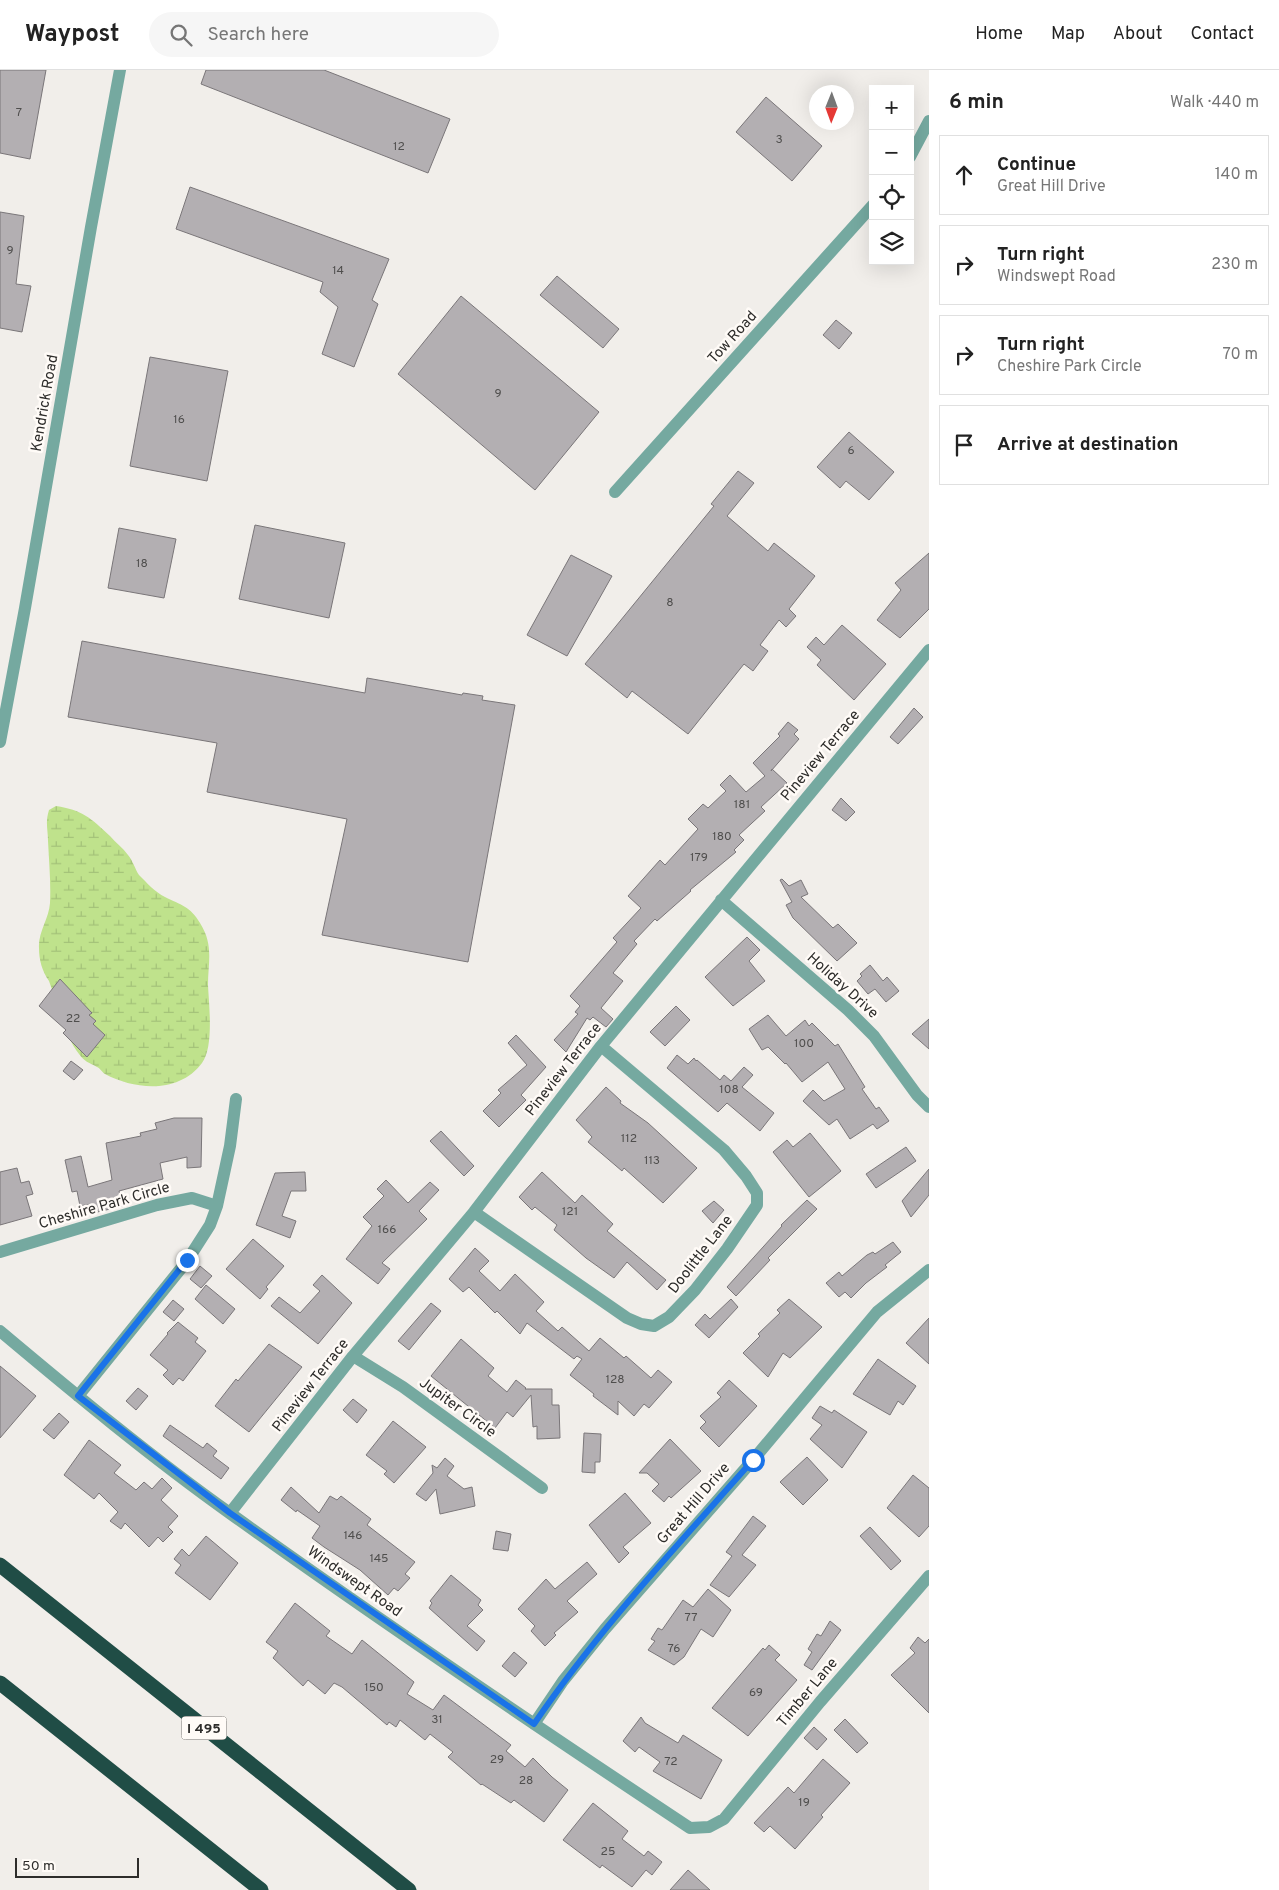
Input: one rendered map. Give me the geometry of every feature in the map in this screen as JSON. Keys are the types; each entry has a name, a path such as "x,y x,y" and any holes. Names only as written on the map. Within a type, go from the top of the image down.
{"highway":[{"name":"I 495","path":"0,1565 409,1890"},
{"path":"0,1683 261,1890"}],"street":[{"name":"Kendrick Road","path":"0,742 26,608 91,227 120,70"},
{"path":"914,149 929,121"},
{"name":"Tow Road","path":"615,492 869,208"},
{"name":"Pineview Terrace","path":"230,1513 353,1356 474,1212 601,1046 929,650"},
{"name":"Holiday Drive","path":"721,900 848,1010 874,1036 917,1095 929,1107"},
{"name":"Doolittle Lane","path":"474,1212 628,1318 641,1324 654,1326 669,1317 695,1290 727,1249 757,1205 757,1193 746,1176 724,1150 601,1046"},
{"path":"78,1396 187,1260 210,1225 217,1206 230,1146 236,1099"},
{"name":"Cheshire Park Circle","path":"0,1252 192,1198 217,1206"},
{"name":"Great Hill Drive","path":"534,1724 563,1681 605,1629 753,1460 877,1312 929,1270"},
{"name":"Windswept Road","path":"0,1330 78,1396 230,1513 534,1724 690,1828 709,1827"},
{"name":"Jupiter Circle","path":"353,1356 403,1387 542,1488"},
{"name":"Timber Lane","path":"709,1827 724,1819 820,1702 929,1576"}],"green space":[{"path":"56,806 80,813 97,824 126,852 139,875 154,890 189,909 204,931 209,946 210,1026 208,1047 202,1063 181,1080 169,1084 143,1086 117,1079 105,1074 83,1059 69,1038 40,961 39,952 40,936 48,915 50,903 47,819 49,810"}],"building":[{"path":"0,70 46,70 30,159 0,153"},
{"path":"206,70 324,70 450,119 428,173 201,84"},
{"path":"766,97 822,146 792,181 736,132"},
{"path":"190,187 389,259 372,300 378,304 354,367 322,354 338,307 320,292 323,282 176,229"},
{"path":"0,212 24,216 16,284 31,286 22,332 0,328"},
{"path":"557,276 619,329 603,348 540,295"},
{"path":"461,296 599,412 535,490 398,374"},
{"path":"836,320 852,333 839,349 823,335"},
{"path":"150,357 228,371 207,481 130,466"},
{"path":"849,432 894,472 869,500 846,481 840,488 817,467"},
{"path":"738,471 754,483 727,516 768,551 774,543 815,576 789,609 796,616 786,627 779,620 760,645 768,651 753,671 744,664 688,734 632,691 627,698 585,664 714,506 711,504"},
{"path":"255,525 345,543 329,618 239,599"},
{"path":"119,528 176,539 164,598 108,588"},
{"path":"929,553 929,609 900,638 877,620 901,590 895,583"},
{"path":"571,555 612,576 567,656 527,635"},
{"path":"842,625 886,664 854,700 817,665 821,660 807,647 816,637 824,645"},
{"path":"82,641 365,693 367,678 462,695 463,693 483,696 482,700 515,705 468,962 322,935 347,819 207,792 217,743 68,717"},
{"path":"914,708 923,717 898,744 890,737"},
{"path":"788,722 798,730 794,734 799,739 772,769 787,783 761,807 765,811 739,835 744,840 734,850 736,852 690,890 657,921 655,919 634,941 637,944 613,973 623,981 601,1008 613,1019 606,1027 593,1017 590,1020 587,1018 566,1052 554,1040 578,1014 575,1012 580,1006 570,996 617,942 613,938 641,908 628,896 660,860 665,865 698,829 688,819 703,804 708,808 726,791 720,785 730,775 746,792 765,776 753,763 780,736 778,734"},
{"path":"841,798 855,812 846,821 832,810"},
{"path":"782,879 789,886 801,880 808,894 801,897 833,928 838,924 857,943 837,961 793,918 786,905 792,902 780,880"},
{"path":"747,937 760,950 749,961 765,981 733,1006 705,977"},
{"path":"870,965 883,981 887,977 899,991 886,1002 875,989 868,994 857,981 862,976 860,974"},
{"path":"60,979 92,1013 89,1015 96,1021 93,1024 105,1035 87,1057 63,1033 66,1030 39,1006"},
{"path":"676,1006 690,1020 665,1046 650,1032"},
{"path":"768,1015 786,1036 805,1020 809,1026 812,1023 835,1046 838,1044 865,1087 862,1089 876,1109 879,1107 889,1121 877,1129 873,1124 850,1139 837,1119 829,1125 803,1101 813,1090 824,1101 845,1089 828,1062 802,1082 786,1063 768,1047 762,1050 749,1029"},
{"path":"929,1019 929,1049 912,1034"},
{"path":"516,1035 546,1067 521,1095 526,1100 499,1127 483,1111 501,1093 498,1090 527,1065 508,1043"},
{"path":"677,1055 688,1064 694,1058 720,1080 724,1075 731,1081 744,1067 753,1075 742,1087 774,1113 760,1131 727,1103 718,1112 667,1068"},
{"path":"71,1061 83,1070 74,1080 63,1071"},
{"path":"606,1087 621,1101 620,1103 648,1123 697,1168 663,1203 624,1168 622,1171 588,1142 592,1137 576,1120"},
{"path":"174,1118 202,1118 201,1167 187,1168 187,1157 160,1163 163,1179 119,1191 123,1206 93,1213 91,1204 80,1206 77,1191 72,1192 65,1160 81,1156 88,1187 112,1180 106,1143 141,1136 140,1133 157,1129 155,1123"},
{"path":"441,1131 474,1166 464,1176 430,1141"},
{"path":"810,1133 841,1171 809,1197 773,1152 787,1140 793,1147"},
{"path":"906,1147 916,1161 876,1188 866,1174"},
{"path":"17,1168 21,1183 29,1181 33,1194 26,1196 32,1216 0,1225 0,1172"},
{"path":"929,1169 929,1195 911,1217 902,1201"},
{"path":"305,1172 306,1191 291,1191 282,1216 296,1221 290,1238 256,1225 275,1173"},
{"path":"542,1172 575,1203 582,1195 613,1224 607,1231 666,1280 657,1290 627,1262 614,1278 586,1258 554,1230 557,1225 535,1207 532,1210 519,1197"},
{"path":"386,1180 408,1203 430,1182 439,1190 419,1211 427,1219 382,1263 390,1269 378,1284 346,1259 372,1226 363,1217 384,1196 377,1189"},
{"path":"807,1200 817,1209 768,1258 770,1260 736,1296 727,1287 781,1225"},
{"path":"714,1201 724,1210 713,1223 702,1211"},
{"path":"253,1239 284,1266 266,1287 268,1289 260,1299 226,1269"},
{"path":"893,1242 901,1252 885,1265 887,1267 866,1283 851,1298 845,1292 839,1297 826,1283 839,1272 842,1276 867,1255 873,1252 875,1254"},
{"path":"475,1248 489,1261 479,1271 500,1291 515,1274 544,1302 536,1311 558,1331 562,1327 589,1351 600,1338 624,1358 626,1356 651,1378 658,1370 672,1382 649,1408 644,1404 634,1416 618,1401 618,1415 570,1375 582,1359 577,1356 574,1359 527,1323 520,1334 469,1287 463,1292 449,1279"},
{"path":"200,1266 212,1276 201,1288 190,1279"},
{"path":"322,1275 352,1303 318,1344 271,1306 279,1297 300,1313 320,1291 313,1285"},
{"path":"206,1285 235,1309 223,1324 195,1299"},
{"path":"731,1299 738,1307 709,1338 695,1325 705,1314 710,1319"},
{"path":"789,1299 822,1327 790,1358 783,1353 768,1377 743,1353 760,1336 758,1334 780,1313 777,1310"},
{"path":"173,1300 184,1309 174,1321 163,1312"},
{"path":"431,1303 441,1311 409,1350 398,1341"},
{"path":"929,1318 929,1364 906,1343"},
{"path":"178,1322 198,1338 195,1342 206,1351 183,1381 179,1378 173,1385 163,1375 168,1370 150,1355"},
{"path":"461,1339 494,1368 488,1376 507,1392 516,1380 525,1389 552,1389 552,1405 559,1405 560,1438 537,1439 537,1426 533,1427 531,1395 513,1417 507,1412 495,1428 431,1376"},
{"path":"269,1344 302,1367 249,1432 215,1406 236,1379 238,1381"},
{"path":"878,1359 916,1386 903,1405 898,1401 890,1415 853,1394"},
{"path":"0,1366 36,1396 0,1438"},
{"path":"729,1380 757,1406 719,1447 700,1428 706,1422 700,1416 721,1397 717,1393"},
{"path":"138,1388 148,1396 136,1410 126,1401"},
{"path":"353,1399 367,1410 357,1423 343,1410"},
{"path":"820,1406 832,1413 834,1410 867,1432 842,1468 810,1439 822,1425 812,1418"},
{"path":"59,1413 69,1422 54,1439 43,1430"},
{"path":"393,1421 426,1447 394,1483 384,1474 387,1471 366,1455"},
{"path":"170,1425 203,1448 207,1443 217,1451 213,1456 229,1468 221,1479 163,1436"},
{"path":"584,1433 601,1434 600,1462 595,1462 595,1473 582,1472"},
{"path":"670,1439 701,1471 664,1502 652,1491 659,1484 647,1473 639,1473"},
{"path":"89,1440 121,1465 114,1473 136,1490 144,1482 152,1489 162,1478 172,1488 161,1500 178,1516 168,1527 173,1532 163,1542 158,1537 149,1547 125,1523 121,1529 110,1521 118,1512 99,1493 94,1499 64,1475"},
{"path":"807,1457 828,1480 803,1505 780,1482"},
{"path":"445,1458 454,1466 447,1476 464,1489 472,1487 475,1506 440,1514 436,1489 426,1501 416,1494 433,1473 432,1465 437,1468"},
{"path":"913,1475 929,1488 929,1526 919,1537 887,1508"},
{"path":"291,1487 319,1513 330,1496 337,1500 341,1496 371,1519 367,1525 415,1562 405,1574 410,1578 398,1591 394,1588 388,1595 360,1570 312,1538 320,1526 297,1510 296,1512 281,1500"},
{"path":"625,1493 651,1523 623,1547 629,1553 619,1563 589,1525"},
{"path":"753,1516 766,1526 742,1555 756,1565 729,1597 710,1585 732,1556 726,1552"},
{"path":"870,1527 901,1561 891,1570 860,1536"},
{"path":"496,1531 511,1534 508,1551 493,1549"},
{"path":"206,1536 238,1563 210,1600 175,1573 181,1565 174,1559 182,1549 189,1556"},
{"path":"587,1562 597,1574 567,1601 578,1612 554,1633 556,1635 545,1646 531,1631 535,1626 518,1609 546,1579 555,1589"},
{"path":"451,1575 481,1600 478,1605 483,1610 467,1626 485,1641 477,1651 429,1608 432,1603 430,1601"},
{"path":"708,1589 731,1610 713,1637 701,1629 684,1657 674,1665 648,1650 655,1641 651,1639 658,1628 662,1630 683,1600 693,1607"},
{"path":"295,1603 330,1631 326,1636 352,1654 362,1640 414,1682 407,1694 433,1710 444,1695 511,1745 506,1751 525,1767 533,1758 568,1790 544,1822 514,1800 511,1803 481,1785 448,1757 453,1752 430,1734 425,1740 400,1720 396,1727 389,1722 387,1725 342,1687 334,1683 325,1694 308,1680 303,1686 273,1658 278,1651 266,1642"},
{"path":"830,1621 841,1630 812,1670 804,1665 812,1652 808,1649 817,1634 821,1636"},
{"path":"918,1637 925,1643 929,1639 929,1713 891,1675 915,1653 910,1648"},
{"path":"769,1645 780,1655 775,1660 797,1680 748,1736 712,1708 763,1648 765,1650"},
{"path":"514,1652 527,1663 515,1677 502,1666"},
{"path":"641,1717 645,1723 678,1743 683,1735 722,1760 701,1799 653,1771 660,1762 639,1747 635,1752 623,1741"},
{"path":"845,1719 868,1743 857,1753 834,1730"},
{"path":"814,1727 827,1739 817,1750 804,1738"},
{"path":"823,1759 850,1783 821,1815 823,1817 795,1849 770,1826 764,1832 754,1823 788,1787 794,1793"},
{"path":"593,1803 628,1831 622,1839 644,1856 648,1851 662,1862 652,1875 646,1870 632,1887 602,1865 600,1868 563,1840"},
{"path":"688,1870 710,1890 670,1890"}],"route":[{"path":"187,1260 78,1396 230,1513 534,1724 563,1681 605,1629 753,1460"}]}
